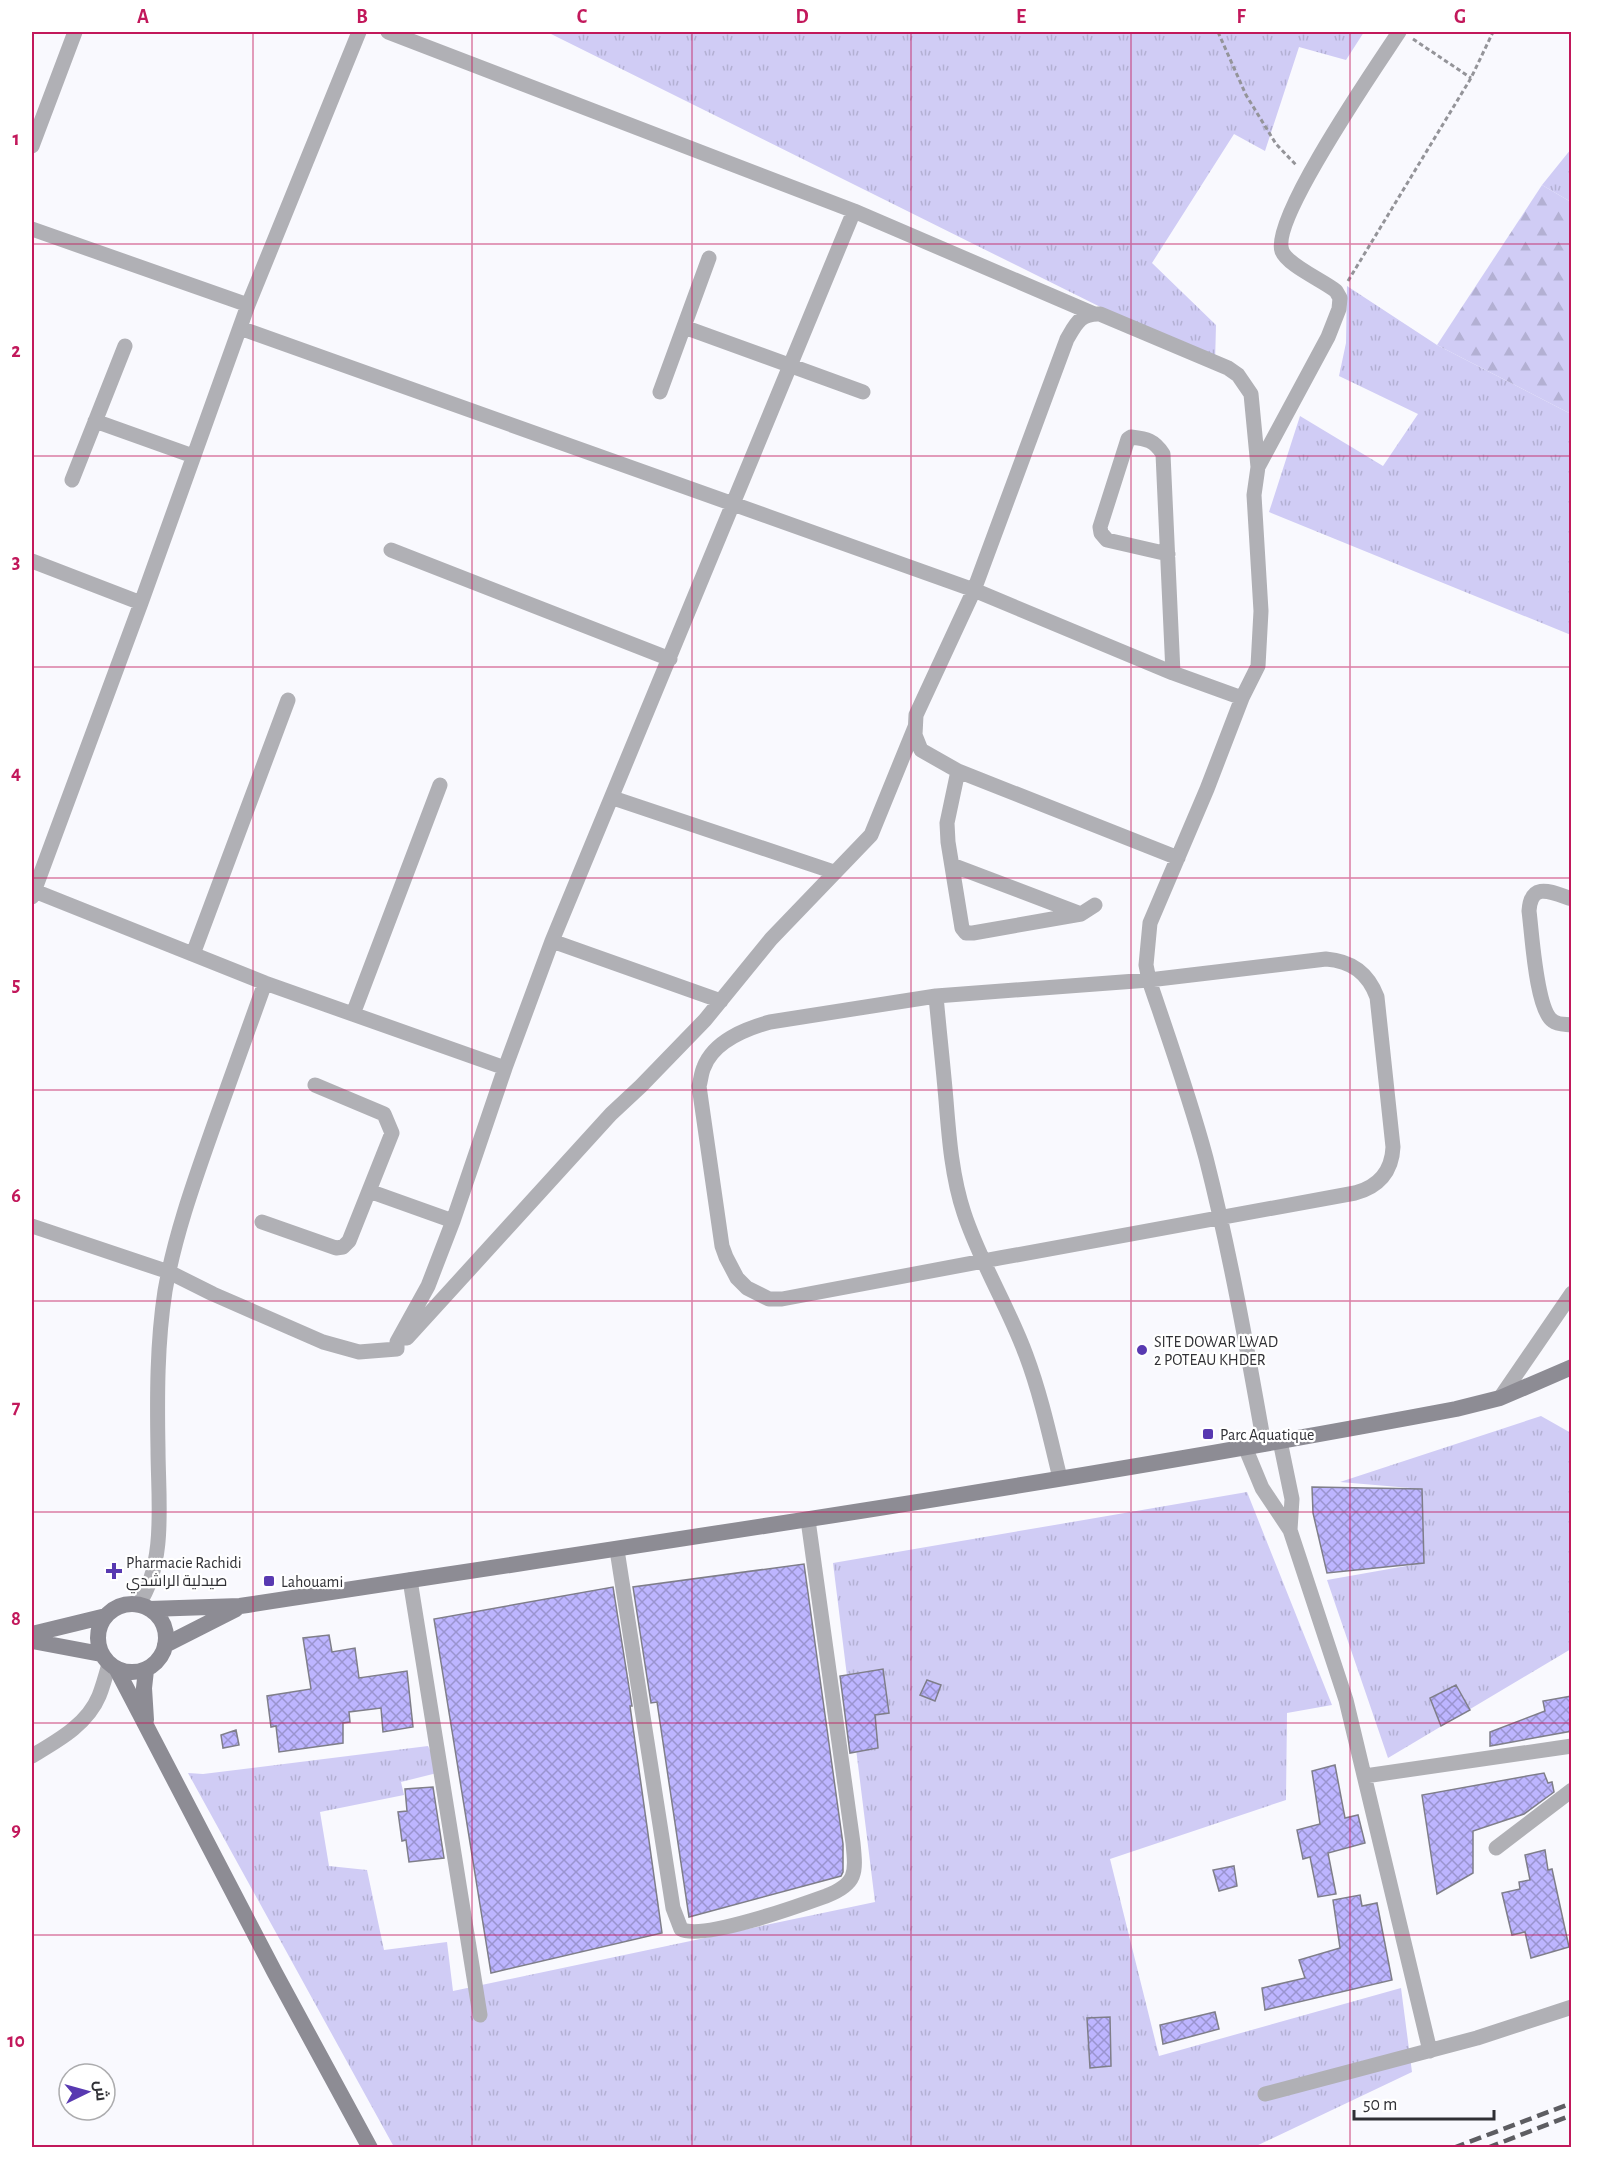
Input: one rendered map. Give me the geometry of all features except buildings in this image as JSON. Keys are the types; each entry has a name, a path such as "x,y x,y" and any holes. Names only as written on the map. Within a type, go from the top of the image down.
{"main road":[{"path":"370,2148 148,1730 98,1642 99,1628 106,1616 114,1609 125,1605 144,1607 240,1606 808,1520 1445,1411 1500,1398 1572,1367"},
{"path":"165,1645 240,1606"},
{"path":"32,1641 109,1662 133,1672 146,1670 160,1656 165,1645 163,1626 157,1616 144,1607"},
{"path":"32,1634 106,1616"},
{"path":"146,1670 144,1705 148,1730"}],"street":[{"path":"32,146 75,32"},
{"path":"359,32 248,305 141,603 32,892 265,983 505,1068"},
{"path":"388,32 854,211 1095,314"},
{"path":"1258,467 1328,337 1339,309 1340,298 1336,291 1289,260 1282,252 1281,238 1286,222 1308,177 1404,34"},
{"path":"397,1349 397,1342 428,1286 453,1221 552,940 613,798 854,211"},
{"path":"32,229 248,305"},
{"path":"660,392 709,258"},
{"path":"1178,858 958,771 921,750 915,735 916,715 922,698 974,591 1067,339 1082,317 1090,313 1100,314 1228,368 1238,375 1251,394 1258,467 1254,495 1259,561 1258,666 1242,698 1207,789 1178,858 1150,923 1146,965 1205,1155 1239,1309 1272,1442 1290,1485 1292,1515 1290,1530"},
{"path":"684,327 863,392"},
{"path":"240,328 974,591 1173,674 1242,698"},
{"path":"72,480 125,346"},
{"path":"95,421 193,456"},
{"path":"1167,555 1107,540 1101,533 1100,527 1128,439 1131,437 1151,441 1158,445 1163,454 1173,674"},
{"path":"391,550 670,659"},
{"path":"32,561 141,603"},
{"path":"193,954 288,700"},
{"path":"32,1226 170,1272 213,1294 323,1342 359,1352 397,1349 610,1114 641,1086 721,1001 771,939 871,836 915,726"},
{"path":"958,771 947,823 962,928 966,933 1081,914 1095,905"},
{"path":"353,1014 441,785"},
{"path":"613,798 834,872"},
{"path":"952,865 1081,914"},
{"path":"1572,899 1543,891 1538,892 1530,900 1529,911 1544,1010 1553,1021 1572,1025"},
{"path":"552,940 721,1001"},
{"path":"1326,959 1338,960 1358,969 1367,977 1377,997 1393,1147 1390,1166 1385,1174 1372,1187 1355,1193 782,1299 769,1299 758,1295 738,1278 722,1246 699,1086 704,1066 716,1049 732,1037 750,1027 770,1022 936,996 1149,980 1326,959"},
{"path":"144,1607 157,1542 159,1346 176,1241 202,1160 265,983"},
{"path":"936,996 953,1166 964,1213 983,1261 1005,1304 1027,1356 1044,1411 1059,1478"},
{"path":"262,1222 336,1248 343,1247 350,1242 392,1133 390,1124 384,1114 315,1085"},
{"path":"369,1191 453,1221"},
{"path":"1500,1398 1572,1293"},
{"path":"1245,1447 1262,1488 1290,1530 1346,1700 1430,2051"},
{"path":"617,1550 673,1908 681,1929 686,1932 701,1932 728,1927 840,1891 848,1885 855,1874 853,1843 808,1520"},
{"path":"410,1580 480,2015"},
{"path":"32,1756 82,1722 98,1697 109,1662"},
{"path":"1365,1776 1572,1746"},
{"path":"1496,1848 1572,1790"},
{"path":"1266,2094 1430,2051 1572,2007"}],"path":[{"path":"1218,32 1246,95 1264,126 1276,144 1308,177"},
{"path":"1340,298 1471,78 1493,32"},
{"path":"1404,34 1471,78"}],"green space":[{"path":"547,32 1364,32 1346,60 1299,47 1265,151 1234,134 1152,263 1216,325 1215,364"},
{"path":"1571,149 1571,202 1542,185"},
{"path":"1542,185 1571,202 1571,414 1437,345"},
{"path":"1347,286 1437,345 1571,414 1571,635 1269,512 1300,416 1383,466 1418,414 1339,376 1346,343"},
{"path":"1541,1416 1571,1433 1571,1649 1388,1758 1327,1580 1423,1563 1422,1489 1340,1482"},
{"path":"1247,1492 1332,1705 1287,1713 1286,1800 1110,1859 1159,2056 1401,1988 1412,2072 1254,2147 394,2147 188,1773 203,1774 428,1746 441,1772 401,1782 404,1795 320,1812 329,1866 367,1870 384,1950 447,1942 453,1991 875,1902 833,1563"}],"railway":[{"path":"1453,2148 1572,2103"},
{"path":"1487,2148 1572,2115"}],"place":[{"name":"SITE DOWAR LWAD 2 POTEAU KHDER","path":"1142,1350"},
{"name":"Parc Aquatique","path":"1208,1434"},
{"name":"Pharmacie Rachidi صيدلية الراشدي","path":"114,1571"},
{"name":"Lahouami","path":"269,1581"}]}
